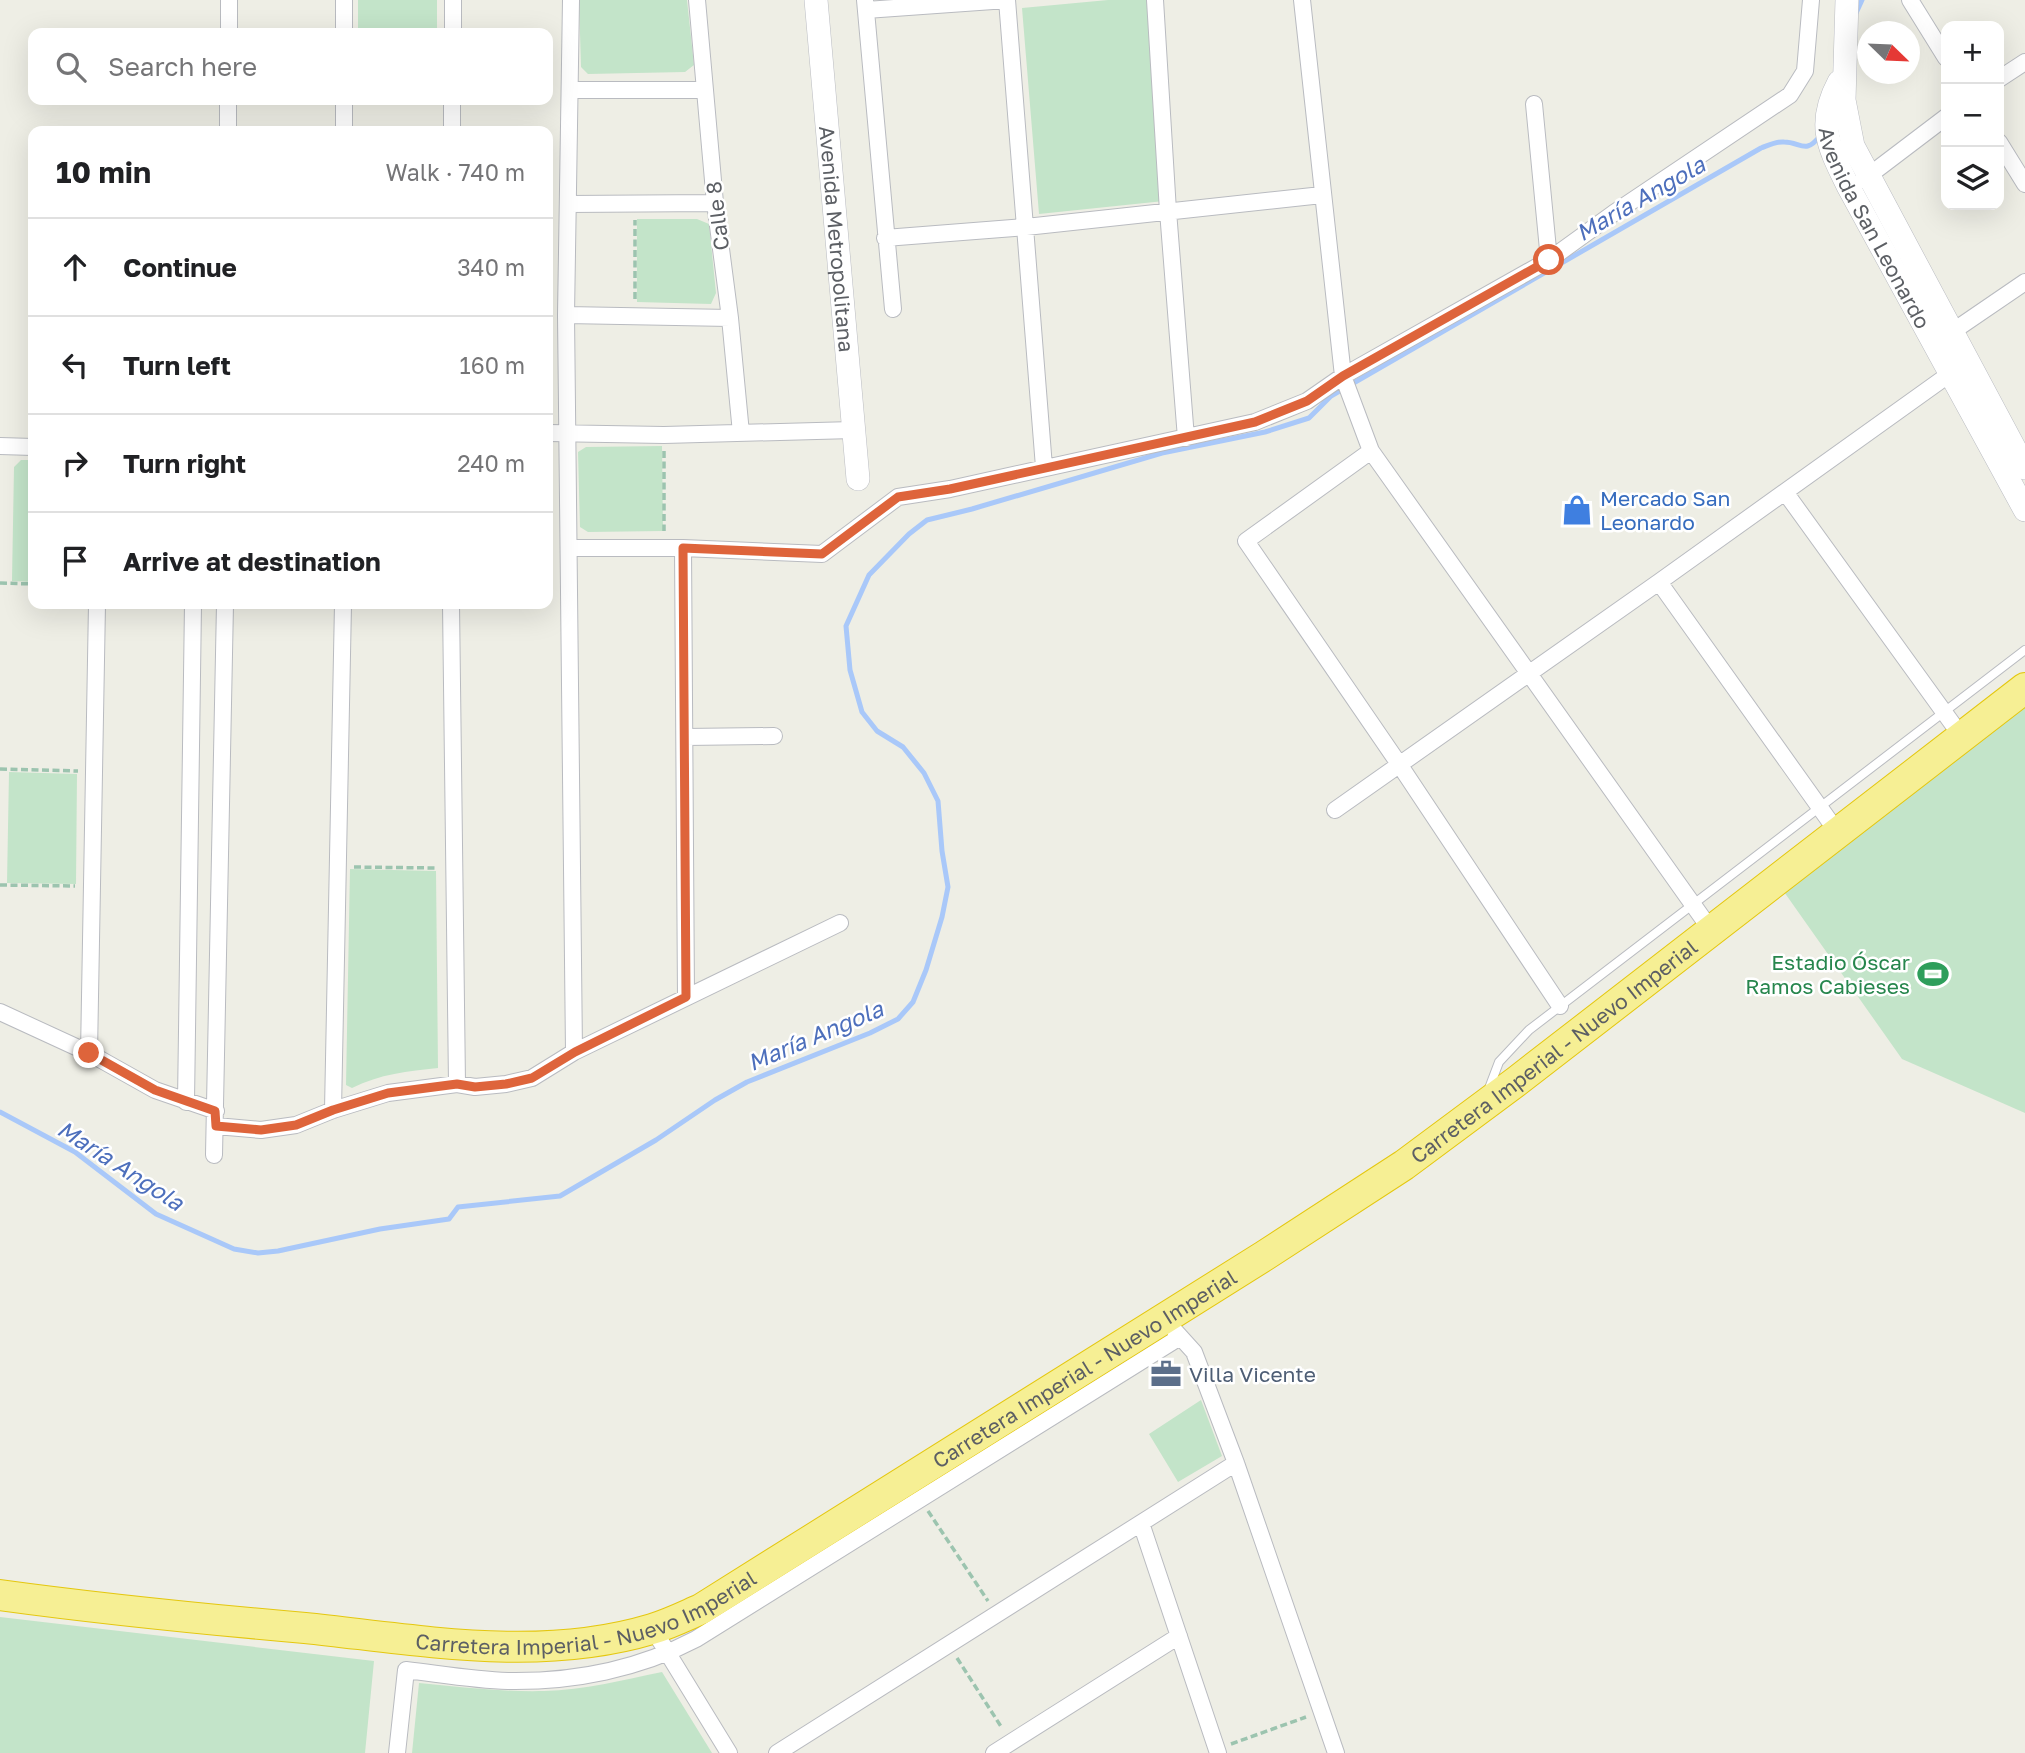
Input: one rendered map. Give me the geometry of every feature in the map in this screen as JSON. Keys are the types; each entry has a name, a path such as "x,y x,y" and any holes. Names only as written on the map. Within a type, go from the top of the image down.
{"highway":[{"name":"Carretera Imperial - Nuevo Imperial","path":"0,1595 93,1608 508,1648 661,1641 701,1609 1172,1327 1404,1165 2025,688"}],"street":[{"path":"229,0 229,28"},
{"path":"344,0 344,28"},
{"path":"453,0 453,28"},
{"path":"570,0 566,315 575,1052"},
{"name":"Calle 8","path":"697,0 715,203 741,433"},
{"name":"Avenida Metropolitana","path":"816,0 858,479"},
{"path":"893,309 866,5 1007,0 1044,467"},
{"path":"1156,0 1168,211 1186,438"},
{"path":"1302,0 1345,383 1371,451 1711,930"},
{"path":"570,548 683,548 822,554 898,497 950,489 1255,422 1307,401 1345,383 1549,260 1790,95 1805,71 1811,0"},
{"path":"1847,0 1847,27"},
{"path":"1847,27 1854,0"},
{"path":"1910,0 1941,50"},
{"name":"Avenida San Leonardo","path":"1847,27 1845,71 1832,98 1826,126 1828,145 1858,182 1960,368 2025,510"},
{"path":"2004,76 2025,62"},
{"path":"570,90 705,90"},
{"path":"1534,104 1549,260"},
{"path":"228,105 228,126"},
{"path":"344,105 344,126"},
{"path":"452,105 452,126"},
{"path":"1858,182 1941,121"},
{"path":"2002,147 2025,184"},
{"path":"886,238 1027,227 1322,195"},
{"path":"568,204 715,203"},
{"path":"1943,337 2025,282"},
{"path":"566,315 730,318"},
{"path":"1335,810 1960,368"},
{"name":"Avenida San Leonardo","path":"1960,368 2025,468"},
{"path":"553,433 664,435 853,430"},
{"path":"0,446 28,447"},
{"path":"1371,451 1246,541 1560,1006"},
{"path":"1785,492 1962,737"},
{"path":"683,548 686,997"},
{"path":"1659,582 1838,833"},
{"path":"89,1053 97,609"},
{"path":"186,1102 193,609"},
{"path":"214,1155 225,609"},
{"path":"333,1110 343,609"},
{"path":"451,609 457,1084"},
{"path":"685,737 774,736"},
{"path":"0,1012 89,1053 155,1090 186,1102 216,1119 261,1130 296,1125 388,1093 457,1084 475,1087 506,1084 532,1078 575,1052 840,923"},
{"path":"397,1753 406,1670 495,1680 552,1678 622,1668 661,1641 696,1639 920,1498 1172,1327 1194,1352 1236,1463 1336,1753"},
{"path":"777,1753 1236,1463"},
{"path":"1141,1523 1215,1752"},
{"path":"993,1753 1179,1636"},
{"path":"661,1641 729,1753"}],"lane":[{"path":"1485,1105 1499,1062 1529,1030 2025,650"}],"path":[{"path":"635,204 635,316"},
{"path":"664,435 664,548"},
{"path":"0,583 28,584"},
{"path":"0,769 94,771"},
{"path":"338,867 455,869"},
{"path":"0,885 92,887"},
{"path":"920,1498 997,1615"},
{"path":"948,1645 1011,1742"},
{"path":"1215,1752 1322,1712"}],"green space":[{"path":"358,0 437,0 437,28 358,28"},
{"path":"579,0 687,0 694,65 685,72 588,74 581,67"},
{"path":"1108,0 1147,0 1164,201 1039,214 1022,8"},
{"path":"637,219 697,219 709,224 716,293 711,304 637,302"},
{"path":"662,446 663,531 588,532 580,527 578,452 586,447"},
{"path":"21,460 28,460 28,582 12,581 14,467"},
{"name":"Estadio Óscar Ramos Cabieses","path":"2025,699 2025,1113 1902,1059 1782,889"},
{"path":"9,772 77,774 76,884 7,883"},
{"path":"350,869 436,871 438,1068 384,1076 352,1088 346,1085"},
{"path":"1201,1400 1222,1456 1178,1482 1149,1434"},
{"path":"0,1617 374,1661 365,1753 0,1753"},
{"path":"662,1672 712,1753 412,1753 419,1683 544,1691 589,1687"}],"waterway":[{"name":"María Angola","path":"1856,13 1862,0"},
{"name":"María Angola","path":"0,1112 75,1152 156,1214 234,1249 258,1253 278,1251 380,1229 449,1219 458,1207 560,1196 656,1140 747,1082 870,1033 898,1019 913,1002 926,970 948,887 938,801 924,773 903,747 877,731 862,712 850,670 846,626 869,575 909,534 927,520 1162,453 1265,432 1309,418 1331,396 1761,148 1781,142 1806,146 1820,136"}],"place":[{"name":"Mercado San Leonardo","path":"1577,510"},
{"name":"Estadio Óscar Ramos Cabieses","path":"1933,974"},
{"name":"Villa Vicente","path":"1166,1374"}],"route":[{"path":"89,1053 155,1090 215,1111 216,1126 261,1130 296,1125 388,1093 457,1084 475,1087 506,1084 532,1078 575,1052 686,997 683,548 822,554 898,497 950,489 1255,422 1307,401 1343,376 1549,260"}]}
